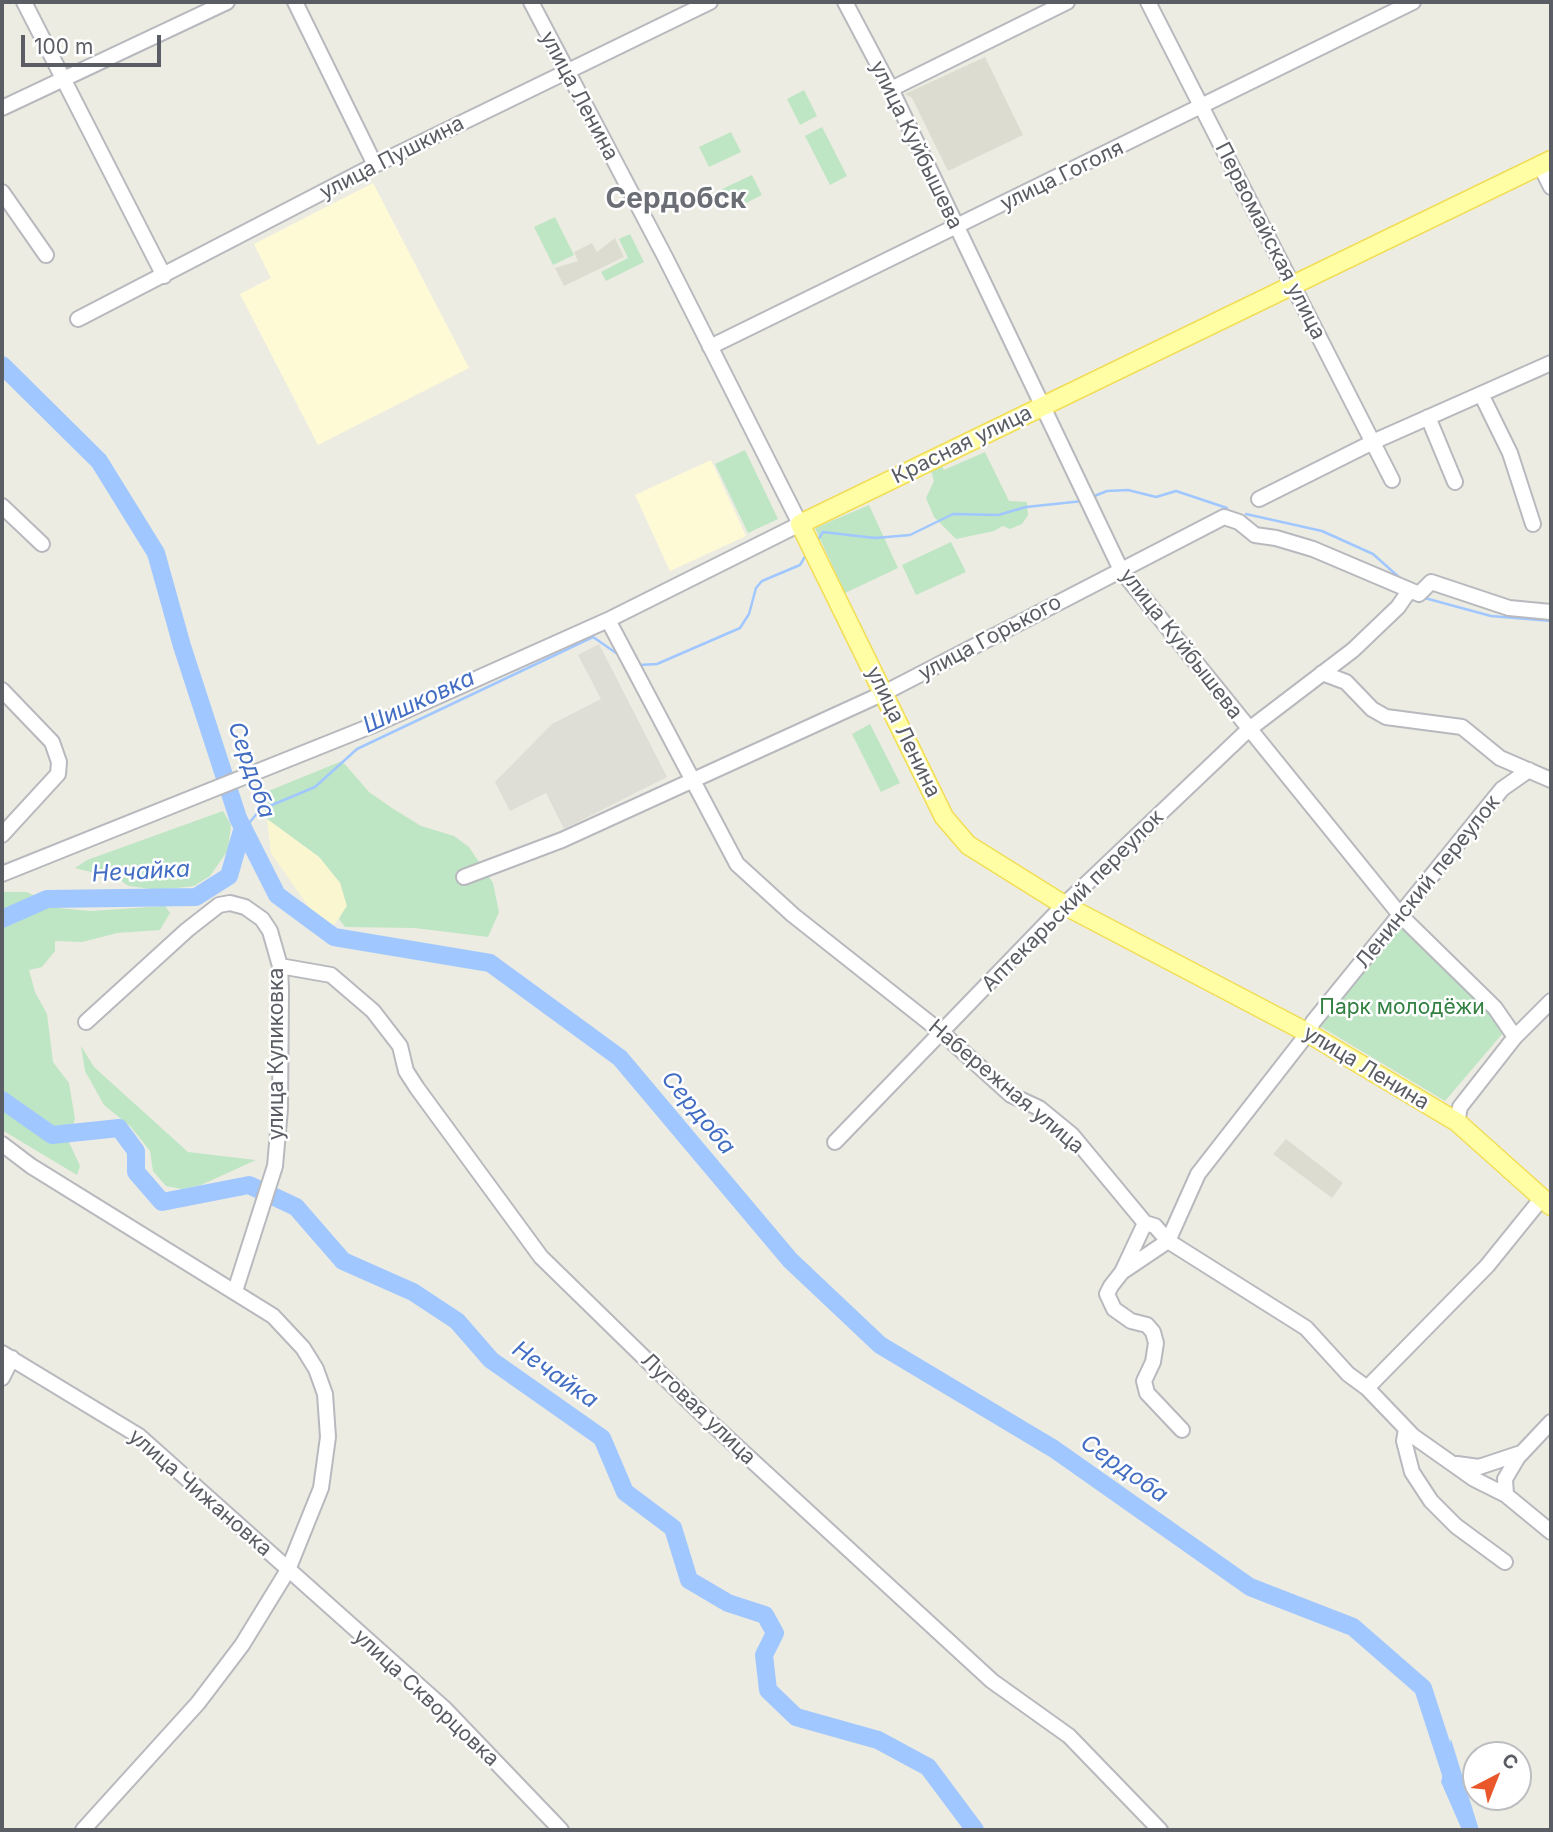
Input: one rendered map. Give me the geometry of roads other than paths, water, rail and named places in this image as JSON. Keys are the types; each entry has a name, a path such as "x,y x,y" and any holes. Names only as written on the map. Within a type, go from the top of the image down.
{"main road":[{"name":"Красная улица","path":"800,524 1546,162"},
{"name":"улица Ленина","path":"800,524 944,817 968,845 1065,905 1308,1033 1457,1122 1547,1202"}],"street":[{"path":"24,2 164,276"},
{"path":"2,108 227,2"},
{"path":"295,2 376,165"},
{"name":"улица Ленина","path":"530,2 800,524"},
{"name":"улица Пушкина","path":"78,319 376,165 710,2"},
{"name":"улица Куйбышева","path":"845,2 891,89 1121,569 1248,730 1401,916 1495,1008 1515,1037"},
{"path":"891,89 1067,2"},
{"name":"Первомайская улица","path":"1148,2 1291,284 1375,441 1392,480"},
{"name":"улица Гоголя","path":"710,347 1413,2"},
{"path":"1546,162 1551,187"},
{"path":"2,192 46,255"},
{"path":"1259,499 1375,441 1551,363"},
{"path":"1481,394 1510,453 1533,524"},
{"path":"1427,417 1455,482"},
{"path":"2,506 42,544"},
{"name":"улица Горького","path":"464,877 562,840 884,693 1224,517 1239,522 1255,535 1313,549 1354,564 1389,584 1412,592"},
{"name":"Красная улица","path":"2,874 371,726 608,620 800,524"},
{"path":"1412,592 1431,582 1509,608 1551,612"},
{"name":"Аптекарьский переулок","path":"835,1142 1065,905 1248,730 1353,650 1412,592"},
{"name":"Набережная улица","path":"608,620 690,780 737,864 793,915 941,1032 1011,1095 1039,1108 1072,1135 1145,1223 1155,1226 1168,1241 1306,1328 1348,1374 1367,1388 1406,1429 1474,1479 1506,1495 1551,1532"},
{"path":"1322,673 1346,682 1372,709 1386,717 1462,727 1500,758 1551,780"},
{"path":"2,690 52,743 58,755 58,774 2,835"},
{"name":"Ленинский переулок","path":"1168,1241 1198,1174 1308,1033 1313,1022 1401,916 1425,881 1461,843 1502,789 1529,770"},
{"name":"улица Куликовка","path":"86,1022 187,930 219,905 230,903 245,907 262,919 270,931 280,966 280,1109 275,1166 235,1291"},
{"name":"Луговая улица","path":"280,966 331,975 367,1005 400,1046 406,1071 417,1088 541,1257 709,1421 982,1672 1069,1736 1160,1830"},
{"path":"1457,1122 1460,1107 1515,1037 1551,1001"},
{"path":"2,1144 31,1166 273,1316 303,1348 325,1394 328,1437 321,1488 288,1570 242,1645 198,1703 83,1830"},
{"path":"1367,1388 1547,1202"},
{"path":"1145,1223 1122,1272 1107,1294 1114,1309 1131,1321 1147,1325 1153,1332 1156,1343 1153,1362 1144,1381 1147,1393 1182,1430"},
{"path":"1122,1272 1168,1241"},
{"path":"2,1378 7,1355"},
{"name":"улица Чижановка","path":"7,1355 139,1436 288,1570"},
{"path":"1506,1495 1505,1479 1525,1450 1551,1422"},
{"path":"1406,1429 1404,1441 1412,1472 1431,1501 1456,1526 1505,1562"},
{"path":"1450,1462 1479,1467 1514,1457 1525,1450"},
{"name":"улица Скворцовка","path":"288,1570 445,1709 561,1830"}],"water":[{"path":"1451,1739 1462,1775 1462,1811 1473,1811 1479,1830 1462,1830 1441,1782"}],"waterway":[{"name":"Сердоба","path":"2,365 99,461 156,553 182,646 238,818 277,895 334,937 490,963 620,1058 790,1260 880,1345 1054,1449 1250,1587 1353,1627 1423,1688 1453,1780"},
{"name":"Шишковка","path":"1092,497 1107,491 1128,490 1156,497 1176,491 1227,508"},
{"name":"Шишковка","path":"817,541 823,532 875,538 910,535 953,514 998,515 1026,507 1083,501"},
{"path":"1246,514 1322,531 1373,554 1401,579"},
{"name":"Шишковка","path":"639,665 657,664 740,628 749,614 756,588 762,581 800,565 806,555"},
{"path":"1421,597 1491,616 1551,621"},
{"name":"Шишковка","path":"244,829 260,810 315,787 357,749 593,637 619,655"},
{"name":"Нечайка","path":"2,919 47,899 196,897 229,876 243,827"},
{"name":"Нечайка","path":"2,1100 52,1135 119,1128 136,1151 136,1172 162,1202 249,1185 296,1207 343,1261 413,1292 457,1321 491,1360 602,1438 625,1492 673,1528 689,1580 728,1603 765,1615 775,1633 764,1655 768,1690 796,1717 878,1740 928,1767 975,1830"}],"district":[{"name":"Сердобск","path":"676,200"}],"park label":[{"name":"Парк молодёжи","path":"1402,1008"}]}
